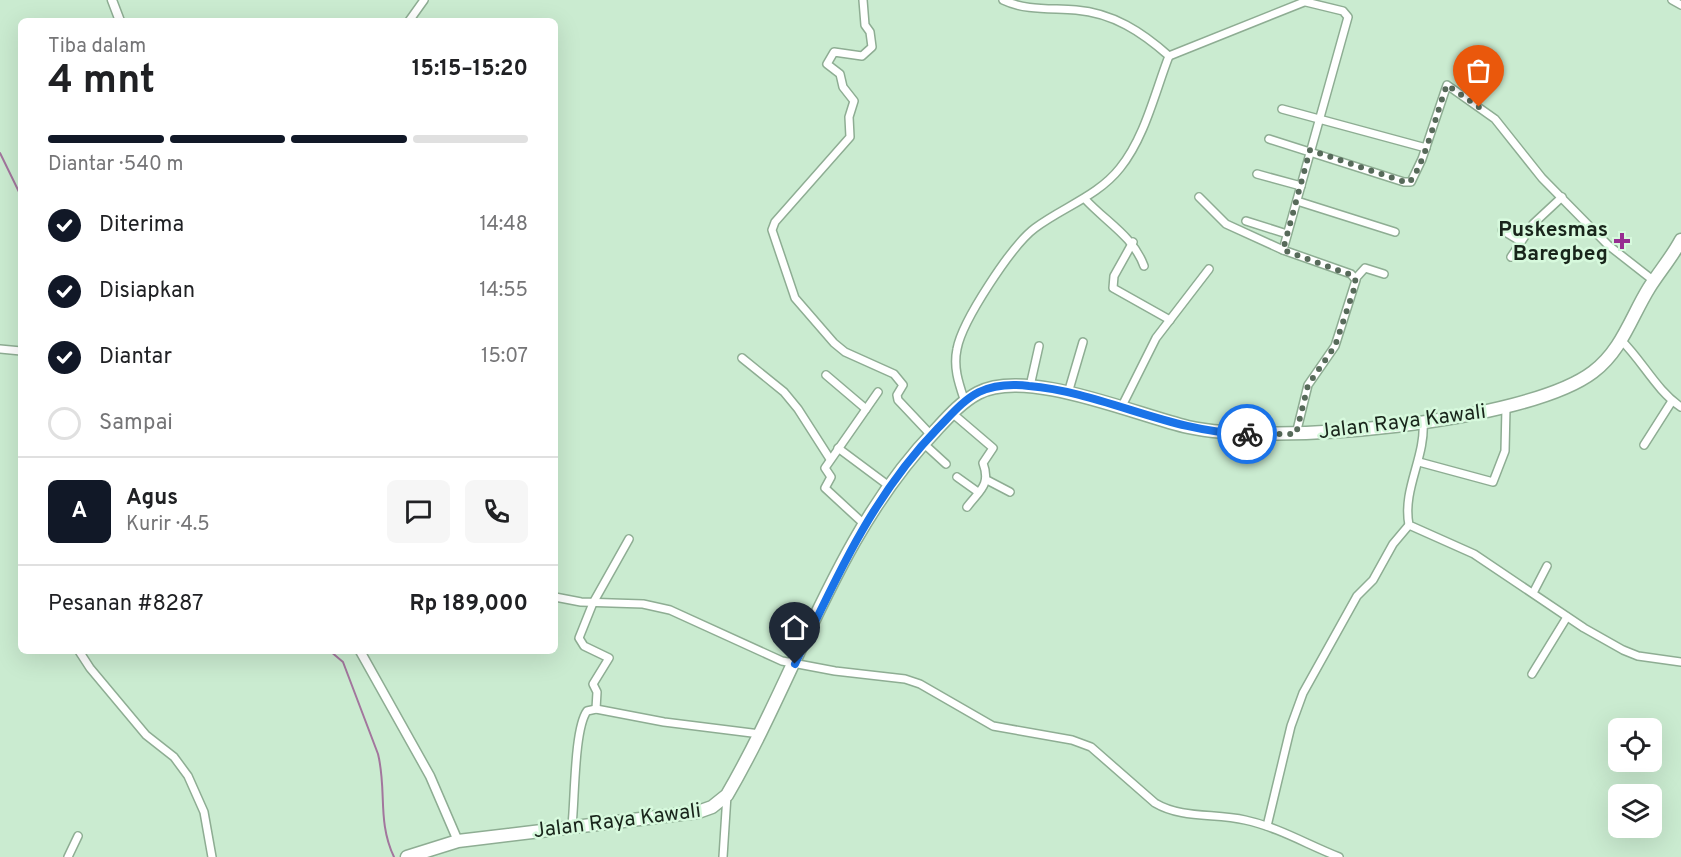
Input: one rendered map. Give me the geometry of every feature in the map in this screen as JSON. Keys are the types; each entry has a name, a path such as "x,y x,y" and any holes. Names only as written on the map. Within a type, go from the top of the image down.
{"highway":[{"name":"Jalan Raya Kawali","path":"407,857 458,841 572,825 698,812 712,807 727,795 760,734 864,524 889,486 927,439 965,402 988,389 1005,385 1030,386 1068,393 1190,427 1238,434 1296,434 1423,421 1506,408 1559,393 1606,362 1622,341 1654,282 1681,240"}],"street":[{"path":"112,0 119,18"},
{"path":"411,18 424,0"},
{"path":"863,0 865,25 870,32 872,47 862,56 834,52 828,64 840,74 843,87 854,101 849,117 850,137 775,222 772,230 795,298 834,343 845,352 898,376 903,385 897,397 898,400 946,464"},
{"path":"1003,0 1023,7 1101,14 1123,22 1169,56"},
{"path":"1672,0 1681,5"},
{"path":"965,402 957,380 955,363 957,348 965,326 1024,237 1064,209 1085,199 1119,170 1130,154 1169,56 1308,1 1343,11 1348,17 1283,250"},
{"path":"1269,139 1310,150 1408,183 1413,178 1426,148 1447,85 1495,119 1535,170 1608,245 1654,282"},
{"path":"1282,109 1319,117 1426,148"},
{"path":"1257,174 1301,186"},
{"path":"1199,197 1226,224 1283,250 1356,278"},
{"path":"1511,257 1533,224 1562,197"},
{"path":"1085,199 1100,216 1133,242 1144,266"},
{"path":"1297,201 1395,232"},
{"path":"1246,221 1287,234"},
{"path":"1502,230 1520,241"},
{"path":"1133,242 1114,276 1113,288 1170,320"},
{"path":"1296,434 1308,385 1335,346 1356,278 1365,268 1384,274"},
{"path":"1121,408 1149,350 1209,269"},
{"path":"1622,341 1672,401 1681,407"},
{"path":"1068,393 1083,342"},
{"path":"1030,386 1039,346"},
{"path":"0,349 18,351"},
{"path":"742,358 784,392 798,409 830,459"},
{"path":"826,375 866,409"},
{"path":"864,524 825,488 831,478 825,470 830,459 878,392"},
{"path":"1644,445 1672,401"},
{"path":"1419,462 1493,482 1505,451 1506,408"},
{"path":"952,413 993,448 983,463 987,480 1010,492"},
{"path":"1267,826 1291,726 1303,693 1357,596 1373,580 1393,544 1409,525 1410,485 1419,462 1423,421"},
{"path":"838,448 889,486"},
{"path":"957,477 978,492"},
{"path":"967,507 987,480"},
{"path":"1409,525 1474,554 1566,617 1632,654 1681,662"},
{"path":"596,709 597,692 593,684 609,658 584,646 579,638 593,603 629,539"},
{"path":"1533,593 1547,566"},
{"path":"558,597 593,603 643,604 670,610 710,626 771,657 795,664 912,681 993,726 1072,740 1091,747 1155,803 1167,810 1243,819 1267,826 1339,857"},
{"path":"1532,674 1566,617"},
{"path":"81,654 146,735 174,757 188,776 204,812 212,857"},
{"path":"363,654 430,776 458,841"},
{"path":"572,825 580,726 585,713 596,709 648,720 760,734"},
{"path":"723,857 727,795"},
{"path":"68,857 78,836"}],"waterway":[{"path":"0,153 18,190"},
{"path":"334,654 343,662 378,754 386,831 394,857"}],"way so far":[{"path":"1247,434 1296,434 1304,394 1335,346 1356,283 1354,276 1283,250 1310,150 1408,183 1411,182 1422,159 1447,85 1479,107"}],"place":[{"name":"Puskesmas Baregbeg","path":"1622,241"}],"route":[{"path":"795,664 856,536 889,486 923,443 960,405 980,391 1005,385 1030,386 1068,393 1190,427 1247,434"}]}
